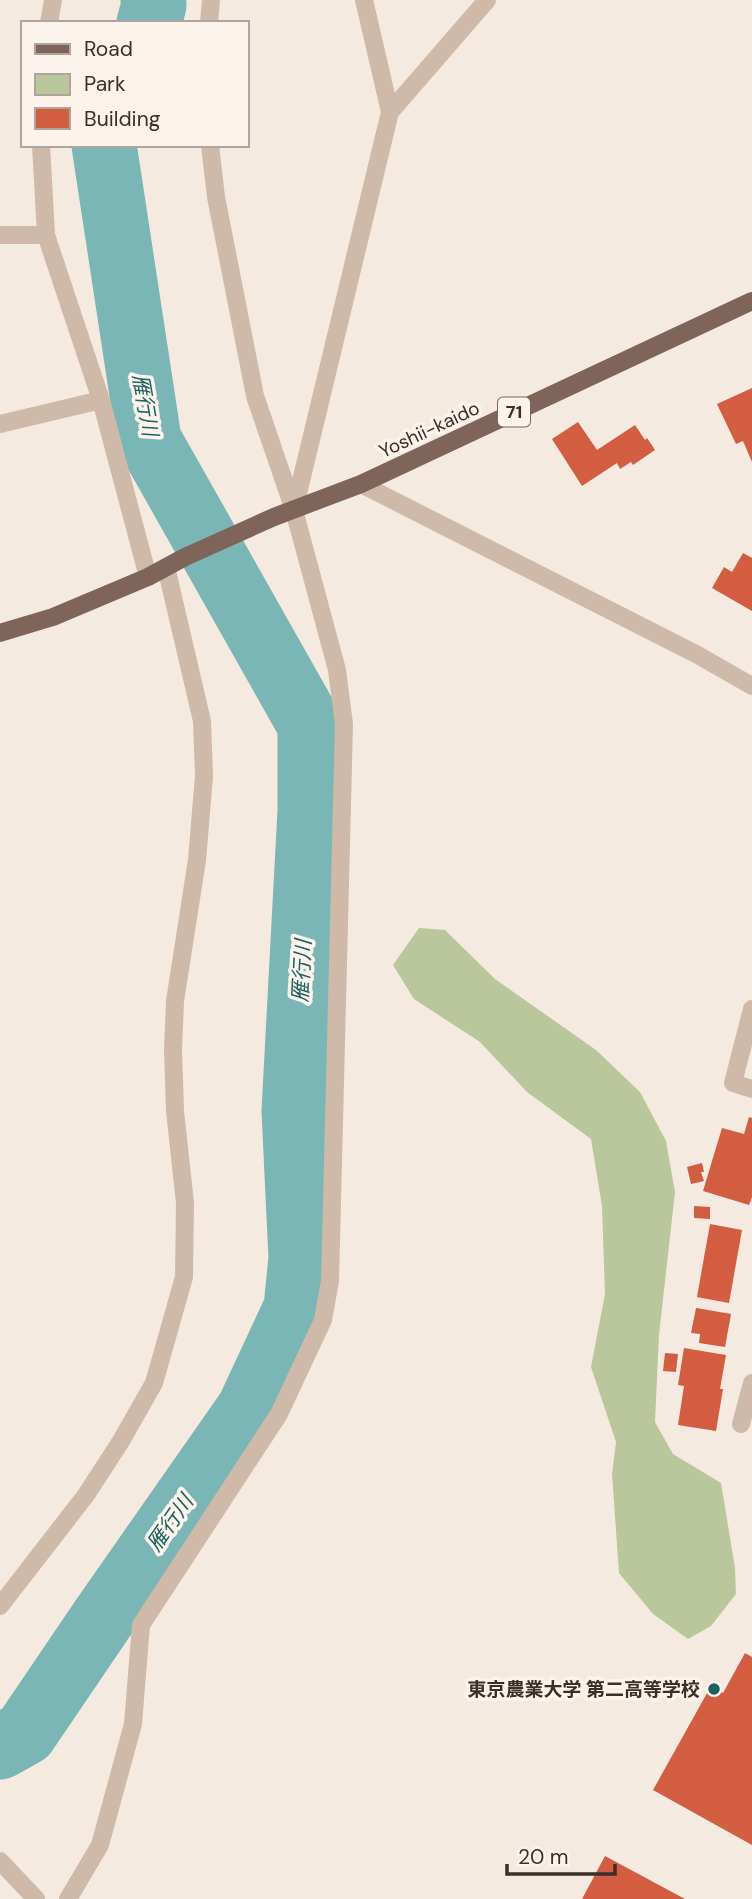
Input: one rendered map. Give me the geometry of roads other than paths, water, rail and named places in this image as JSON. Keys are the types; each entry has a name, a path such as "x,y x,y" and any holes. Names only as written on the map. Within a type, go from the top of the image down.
{"main road":[{"name":"Yoshii-kaido","path":"166,567 274,517 361,484 752,301"},
{"name":"71","path":"0,633 53,617 166,567"}],"street":[{"path":"49,21 53,0"},
{"path":"209,21 211,0"},
{"path":"294,510 390,112 364,0"},
{"path":"390,112 487,0"},
{"path":"41,147 46,235 101,400 148,577"},
{"path":"68,1899 100,1845 132,1724 141,1625 279,1414 323,1320 330,1281 344,724 337,670 294,510 255,396 216,197 210,147"},
{"path":"0,234 46,235"},
{"path":"0,424 101,400"},
{"path":"361,484 696,654 752,686"},
{"path":"0,1606 86,1495 128,1430 154,1383 184,1277 185,1202 175,1111 174,1001 197,860 204,776 202,721 166,567"},
{"path":"752,1009 733,1083 752,1088"},
{"path":"741,1424 752,1383"},
{"path":"0,1861 36,1899"}],"waterway":[{"name":"雁行川","path":"150,21 153,0"},
{"name":"雁行川","path":"0,1747 25,1733 249,1409 296,1308 301,1258 294,1111 310,811 310,725 149,440 104,147"}],"place":[{"name":"東京農業大学 第二高等学校","path":"714,1689"}]}
